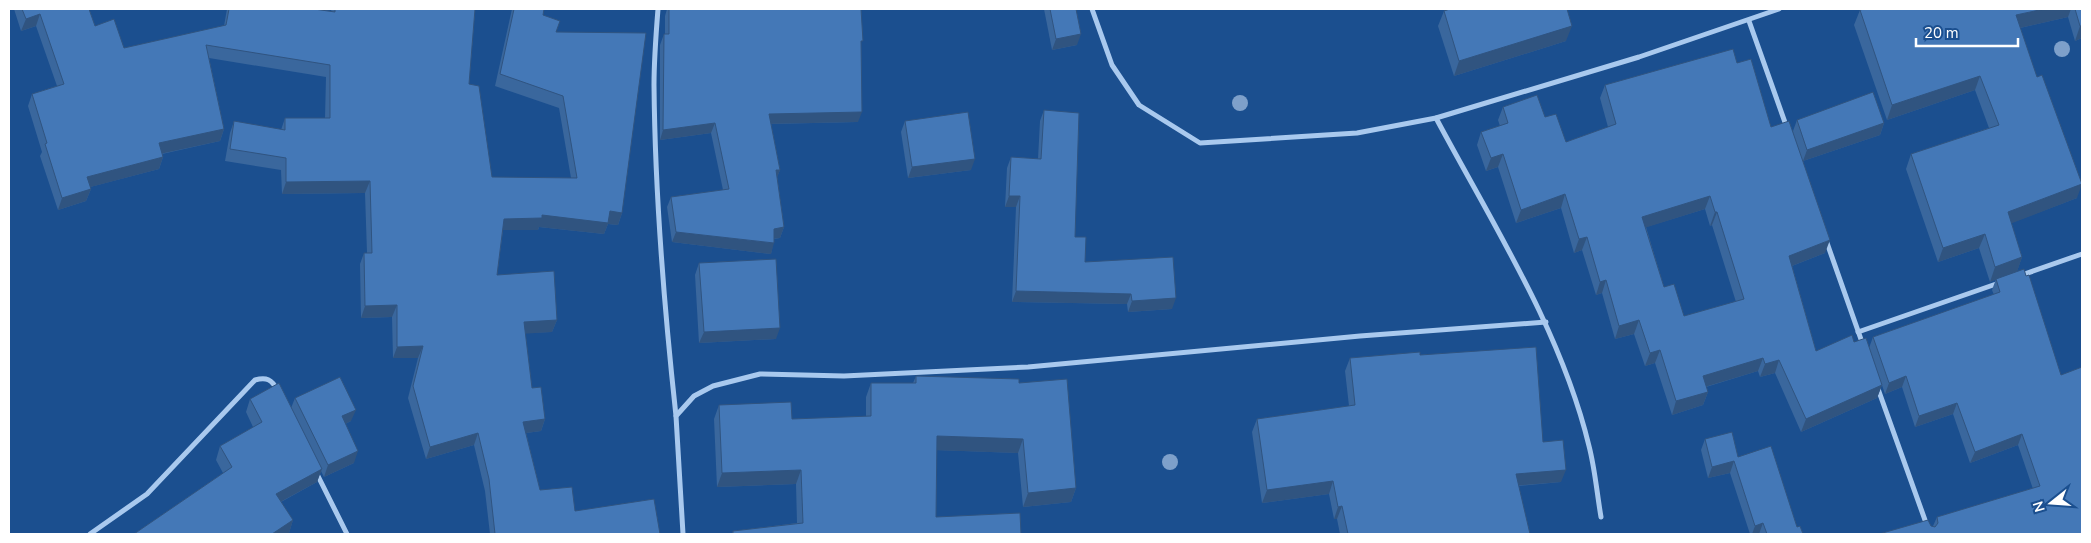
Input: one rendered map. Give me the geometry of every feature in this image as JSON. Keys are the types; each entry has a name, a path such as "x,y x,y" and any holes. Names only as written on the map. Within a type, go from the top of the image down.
{"street":[{"path":"658,9 654,83 657,178 666,321 676,416 682,534"},
{"path":"1092,9 1112,65 1139,105 1200,143 1357,133 1436,118 1639,57 1779,9"},
{"path":"1750,20 1789,134"},
{"path":"1436,118 1546,322 1569,379 1590,447 1600,518"},
{"path":"1825,238 1864,350"},
{"path":"2017,277 2082,254"},
{"path":"1858,332 2008,280"},
{"path":"676,416 694,396 713,386 760,374 844,376 1028,367 1360,336 1546,322"},
{"path":"90,534 147,494 255,380 264,378 270,380 278,394"},
{"path":"1874,378 1930,534"},
{"path":"313,464 347,534"}],"building":[{"path":"22,9 89,9 95,26 114,19 124,48 226,25 229,9 314,9 335,12 335,9 475,9 469,84 479,86 492,177 577,178 563,96 500,74 514,9 544,9 543,15 560,21 556,32 646,33 622,213 610,211 608,223 542,215 542,218 504,219 497,275 554,271 557,320 524,322 532,388 541,387 545,419 523,422 540,490 572,487 575,511 654,499 660,534 495,534 489,479 478,433 430,447 413,386 423,346 397,347 397,305 365,306 364,253 372,253 370,181 286,182 286,158 230,149 234,121 285,130 285,118 330,118 330,65 206,45 224,129 159,143 163,157 87,177 91,189 62,198 32,94 64,84 40,14 26,19"},
{"path":"669,9 861,9 863,41 861,41 862,112 769,114 780,170 776,170 784,227 774,229 774,243 676,232 671,197 729,189 715,123 663,130 664,34 669,34"},
{"path":"1050,9 1076,9 1081,34 1056,39"},
{"path":"1450,9 1567,9 1572,26 1459,61 1444,11"},
{"path":"2044,9 2016,15 2037,77 2042,75 2082,184 2008,212 2022,257 1995,267 1985,234 1943,248 1911,154 1999,125 1980,76 1892,105 1860,10"},
{"path":"2075,9 2082,9 2082,26 2080,26"},
{"path":"1733,49 1737,63 1751,59 1771,127 1789,121 1830,240 1789,256 1816,351 1852,335 1854,342 1866,338 1882,385 1806,419 1779,360 1765,364 1763,358 1703,376 1708,392 1676,401 1660,350 1650,353 1639,320 1619,326 1606,280 1600,282 1587,237 1579,239 1565,194 1521,210 1503,154 1491,158 1481,132 1508,123 1503,107 1537,95 1545,117 1556,114 1566,142 1616,124 1605,85","holes":["1710,196 1715,212 1717,212 1744,299 1684,316 1674,284 1664,287 1642,217"]},
{"path":"1873,92 1884,123 1807,150 1797,120"},
{"path":"1044,110 1079,113 1075,237 1086,237 1085,262 1173,257 1176,298 1132,301 1131,294 1016,291 1020,196 1009,196 1011,157 1041,159"},
{"path":"968,112 975,159 912,167 905,121"},
{"path":"776,259 780,328 704,332 699,263"},
{"path":"2024,269 2026,276 2029,275 2061,375 2082,367 2082,534 1879,534 1928,520 1931,526 1935,527 1938,523 1937,517 2040,486 2022,434 1975,452 1957,403 1919,416 1906,376 1889,383 1873,337 2000,292 1996,279"},
{"path":"1536,347 1543,442 1563,440 1566,470 1516,474 1530,534 1348,534 1342,506 1338,507 1333,481 1267,490 1257,419 1355,405 1350,358 1420,352 1420,355"},
{"path":"916,376 1019,379 1019,383 1067,379 1076,488 1028,493 1023,439 937,436 936,517 1020,513 1021,534 733,534 733,531 803,523 801,470 722,473 719,405 791,402 792,419 871,416 871,383 916,383"},
{"path":"340,377 356,410 342,416 358,451 328,465 295,398"},
{"path":"279,383 322,469 276,494 293,520 272,534 134,534 232,467 220,446 262,422 250,399"},
{"path":"1732,432 1738,457 1771,446 1797,527 1800,526 1803,534 1767,534 1763,523 1755,526 1734,461 1712,467 1705,439"}]}
